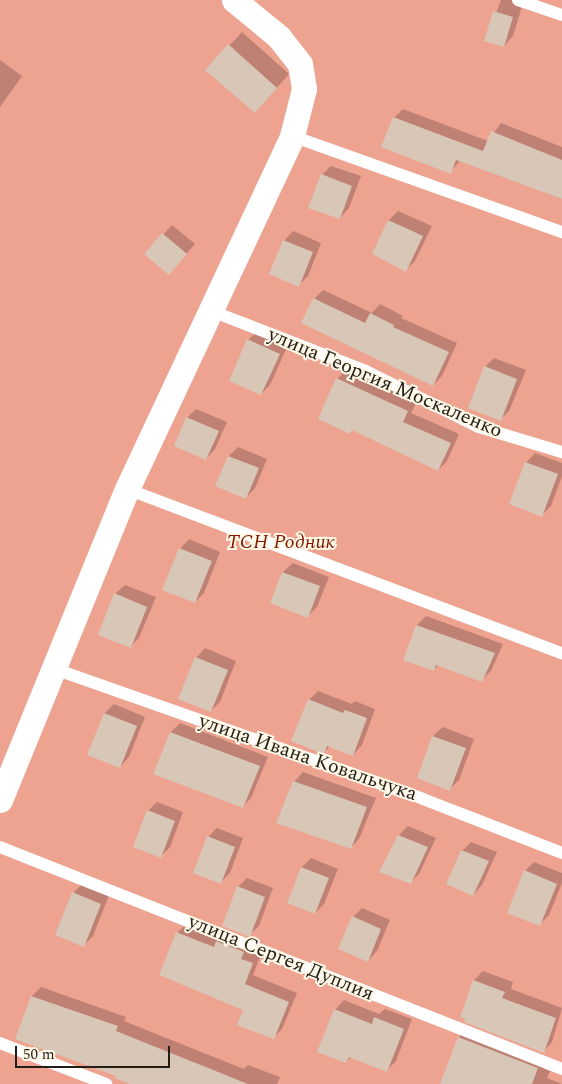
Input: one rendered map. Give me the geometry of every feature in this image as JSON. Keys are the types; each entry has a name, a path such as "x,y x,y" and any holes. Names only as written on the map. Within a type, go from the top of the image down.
{"street":[{"path":"0,800 52,668 127,488 292,136 304,89 300,64 279,37 234,0"}],"lane":[{"path":"518,0 562,15"},
{"path":"292,136 562,232"},
{"name":"улица Георгия Москаленко","path":"209,310 366,370 479,427 562,452"},
{"path":"127,488 562,653"},
{"name":"улица Ивана Ковальчука","path":"52,668 424,799 562,853"},
{"name":"улица Сергея Дуплия","path":"0,847 562,1069"},
{"path":"0,1043 106,1084"}],"green space":[{"name":"ТСН Родник","path":"0,0 562,0 562,1084 0,1084"}],"building":[{"path":"493,11 513,17 504,47 484,41"},
{"path":"228,44 277,88 255,113 205,70"},
{"path":"393,117 483,151 491,131 562,160 562,199 456,160 451,174 381,147"},
{"path":"321,174 352,186 340,219 308,208"},
{"path":"388,220 423,236 406,272 372,254"},
{"path":"162,233 187,254 169,275 144,254"},
{"path":"283,240 313,252 299,287 269,274"},
{"path":"313,298 365,323 370,313 394,325 393,327 449,352 433,386 301,323"},
{"path":"247,339 280,354 261,395 229,381"},
{"path":"484,366 517,379 501,421 468,408"},
{"path":"336,378 408,411 403,422 451,443 438,471 352,430 350,434 318,419"},
{"path":"186,417 219,431 206,460 174,446"},
{"path":"228,456 259,468 246,499 215,486"},
{"path":"525,462 558,474 542,517 509,504"},
{"path":"179,548 212,561 195,603 162,590"},
{"path":"282,572 320,586 308,618 270,603"},
{"path":"114,593 147,607 131,648 98,635"},
{"path":"416,625 495,653 482,682 436,665 434,671 403,660"},
{"path":"195,657 228,670 211,712 178,699"},
{"path":"308,699 343,713 345,710 367,718 353,756 327,746 324,754 291,741"},
{"path":"104,713 137,726 120,768 87,755"},
{"path":"170,732 260,766 243,808 153,774"},
{"path":"432,736 466,748 450,791 417,778"},
{"path":"293,781 367,807 351,849 276,823"},
{"path":"147,810 175,821 161,858 133,847"},
{"path":"398,835 428,847 411,884 379,872"},
{"path":"207,836 235,847 221,884 193,873"},
{"path":"461,850 489,861 473,896 446,884"},
{"path":"301,867 329,878 315,914 287,903"},
{"path":"524,870 557,884 540,926 507,913"},
{"path":"237,886 265,897 250,937 222,926"},
{"path":"72,892 101,904 84,947 55,935"},
{"path":"352,916 381,929 368,962 338,949"},
{"path":"176,932 214,947 216,941 244,952 241,959 253,963 245,984 289,1002 274,1039 237,1025 243,1010 159,975"},
{"path":"473,980 505,992 502,998 556,1018 544,1053 464,1022 465,1019 460,1017"},
{"path":"31,996 118,1026 116,1031 248,1084 130,1084 115,1078 116,1076 15,1039"},
{"path":"334,1009 372,1024 374,1017 404,1029 387,1072 349,1057 346,1063 317,1052"},
{"path":"458,1037 538,1068 532,1084 440,1084"}]}
